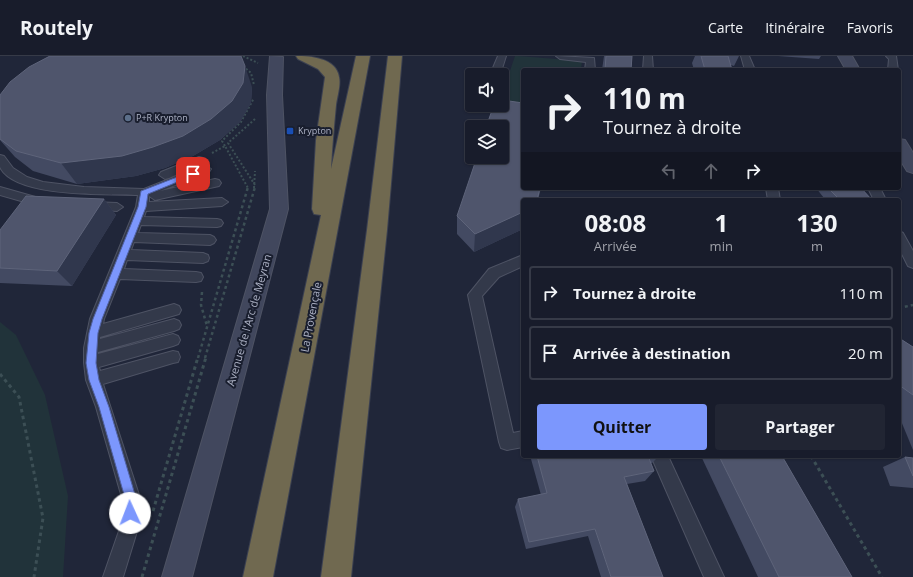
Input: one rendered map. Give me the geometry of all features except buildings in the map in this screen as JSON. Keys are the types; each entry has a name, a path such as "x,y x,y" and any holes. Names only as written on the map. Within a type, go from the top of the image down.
{"highway":[{"path":"303,56 323,65 329,70 332,77 324,140 318,278"},
{"name":"La Provençale","path":"258,577 362,56"},
{"path":"336,577 377,230 395,56"},
{"path":"387,124 410,58"}],"main road":[{"name":"Avenue de l'Arc de Meyran","path":"177,577 279,209 280,182 271,57 291,56"},
{"path":"845,56 853,68"},
{"path":"901,149 913,167"}],"lane":[{"path":"498,68 502,56"},
{"path":"560,56 591,60 590,68"},
{"path":"648,56 648,68"},
{"path":"745,56 749,68"},
{"path":"890,56 892,58 893,68"},
{"path":"509,111 521,113"},
{"path":"0,158 15,175 36,185 143,197 222,202"},
{"path":"113,577 129,528 131,498 104,407 94,380 92,348 97,319 131,237 143,197 202,164"},
{"path":"143,197 215,183"},
{"path":"0,191 50,205 57,205"},
{"path":"79,206 117,207"},
{"path":"137,221 217,223"},
{"path":"131,237 210,240"},
{"path":"901,240 913,263"},
{"path":"124,255 204,258"},
{"path":"521,261 494,273 475,295 507,442 521,439"},
{"path":"116,274 196,277"},
{"path":"92,348 174,310"},
{"path":"92,348 174,325"},
{"path":"92,348 173,340"},
{"path":"94,380 173,357"},
{"path":"660,458 714,577"}],"path":[{"path":"240,63 251,74 254,89"},
{"path":"225,146 222,141 244,119 251,109 254,96"},
{"path":"142,577 255,186 228,143 257,118"},
{"path":"151,516 248,187"},
{"path":"200,299 201,310 207,326"},
{"path":"901,307 913,305"},
{"path":"0,374 19,398 43,518 34,577"},
{"path":"812,458 882,577"}],"shaded area":[{"path":"515,56 582,61 581,68 521,68 521,108 509,106 509,74"},
{"path":"0,322 16,335 45,395 68,496 63,577 0,577"}],"place":[{"name":"P+R Krypton","path":"128,118"},
{"name":"Krypton","path":"290,131"}],"route":[{"path":"130,513 131,498 104,407 94,380 91,363 91,348 97,319 144,202 144,193 193,174"}]}
